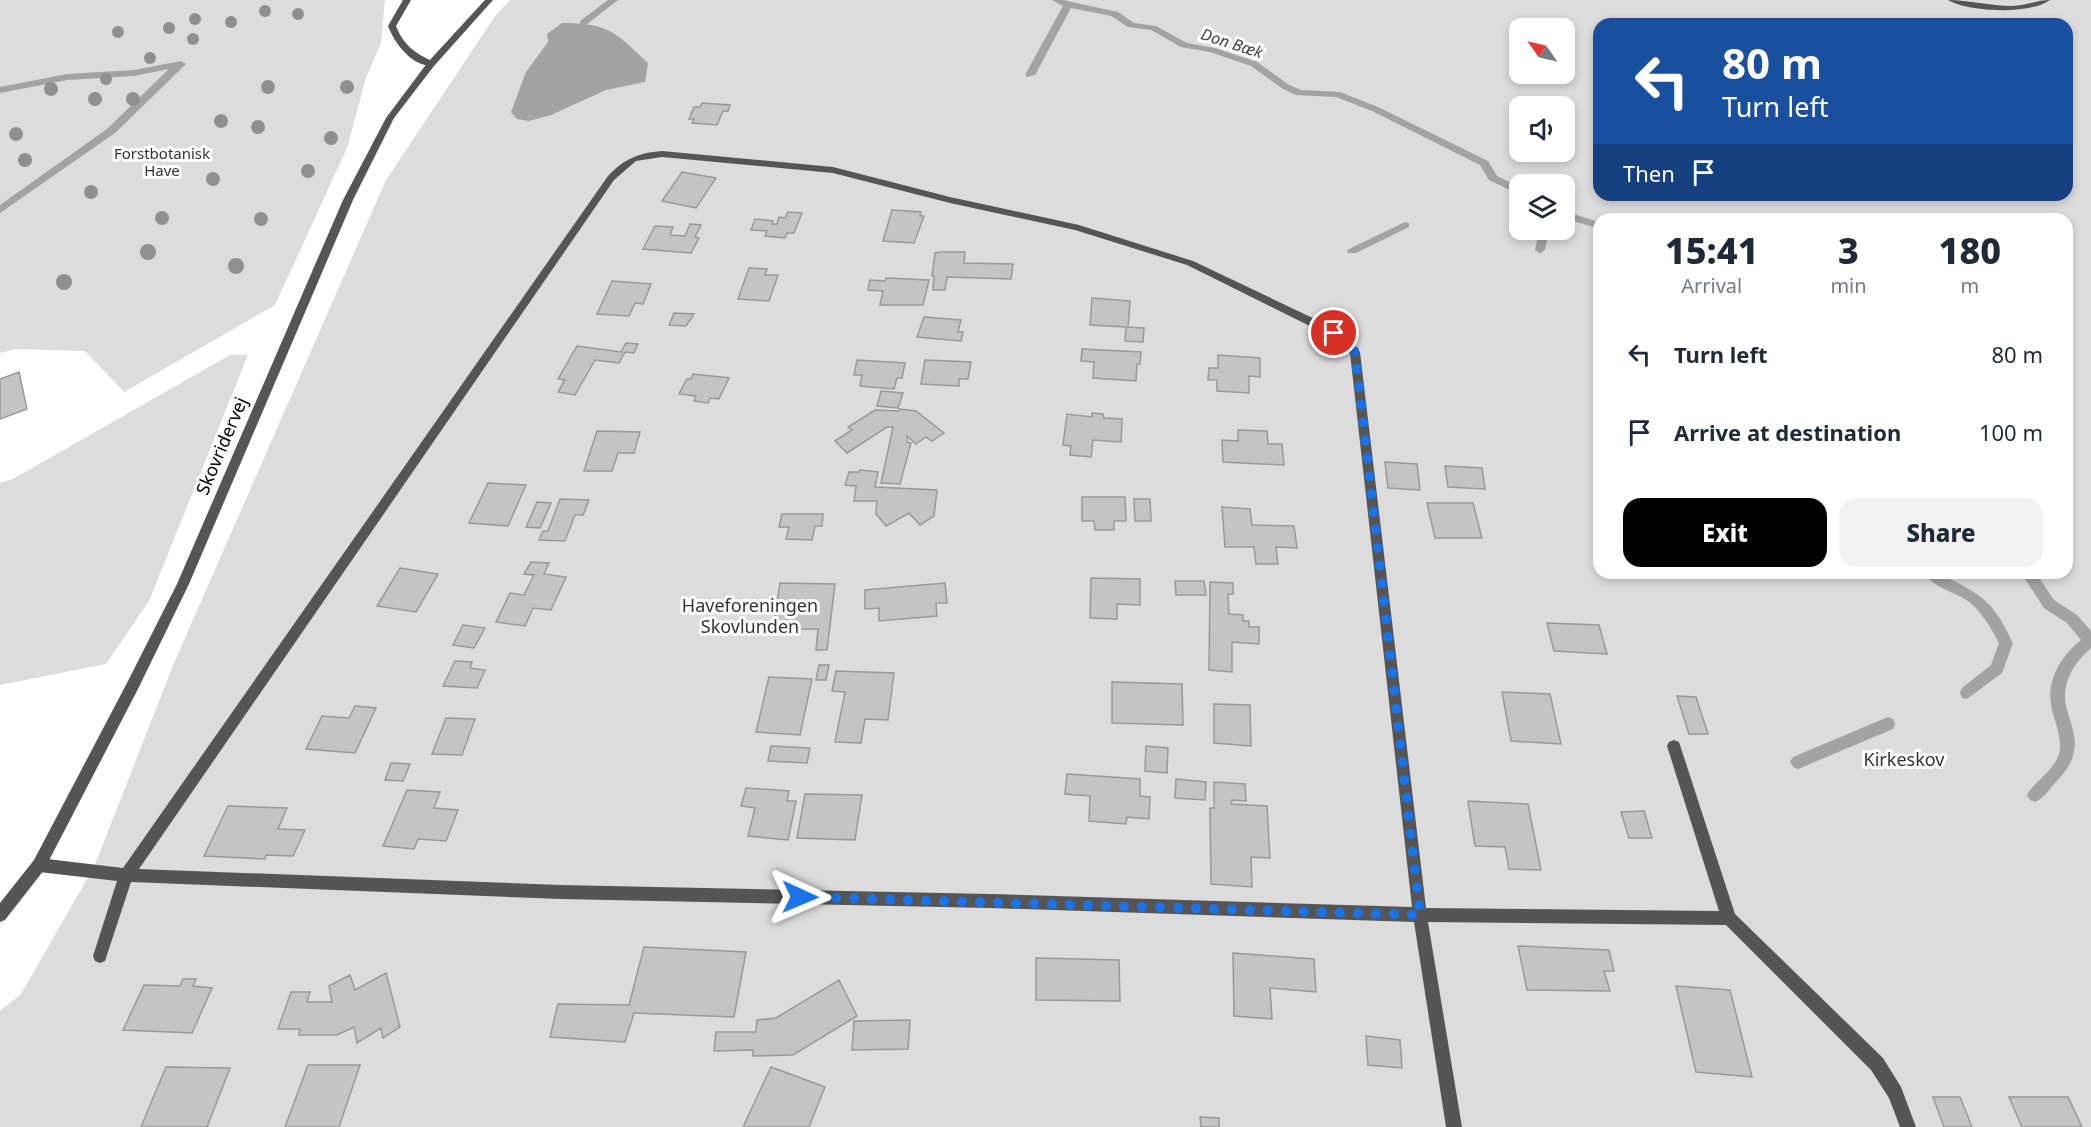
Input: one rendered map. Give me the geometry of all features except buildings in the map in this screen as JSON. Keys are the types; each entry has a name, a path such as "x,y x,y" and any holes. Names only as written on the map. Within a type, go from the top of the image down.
{"street":[{"path":"407,0 392,26 397,40 407,53 431,64"},
{"name":"Skovridervej","path":"0,915 39,866 133,686 183,584 348,200 390,118 431,64 489,0"},
{"path":"1952,0 1970,4 2018,8 2046,0"},
{"path":"100,956 126,875 612,178 627,161 642,155 662,154 833,170 950,200 1076,227 1190,263 1334,333 1355,352 1420,915 1454,1127"},
{"path":"1674,746 1729,918 1877,1064 1895,1093 1908,1127"},
{"path":"39,866 126,875 561,892 990,901 1420,915 1729,918"}],"green space":[{"name":"Forstbotanisk Have","path":"0,0 385,0 381,43 366,78 347,148 275,305 124,392 85,351 16,349 0,353"},
{"name":"Haveforeningen Skovlunden","path":"510,0 2091,0 2091,1127 0,1127 0,1011 21,994 94,867 174,663 386,180 495,16"},
{"path":"230,355 248,355 149,601 106,664 0,685 0,483 13,479"}],"shaded area":[{"path":"562,23 601,27 619,37 648,63 645,82 606,90 551,115 529,121 517,119 511,112 526,72 548,42 547,34"}],"waterway":[{"path":"583,23 614,0"},
{"name":"Don Bæk","path":"1056,0 1075,7 1114,14 1131,25 1153,28 1184,45 1212,50 1254,64 1286,87 1299,93 1337,94 1375,109 1484,163 1493,178 1509,186"},
{"path":"1030,75 1067,7"},
{"path":"0,90 67,77 134,73 181,64 111,131 0,210"},
{"name":"Don Bæk","path":"1575,218 1593,224"},
{"path":"1352,250 1405,225"},
{"path":"1540,250 1542,240"},
{"path":"1939,579 1978,601 1994,621 2006,643 1997,669 1967,693"},
{"name":"Don Bæk","path":"2032,579 2049,604 2072,619 2091,640"},
{"path":"2035,795 2060,767 2067,752 2066,733 2057,697 2060,678 2069,661 2091,640"},
{"path":"1798,762 1888,724"}],"route":[{"path":"800,897 1420,915 1355,352 1334,333"}],"park label":[{"name":"Kirkeskov","path":"1904,760"}]}
